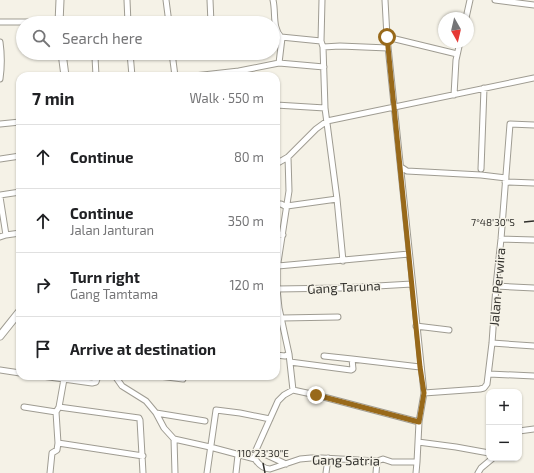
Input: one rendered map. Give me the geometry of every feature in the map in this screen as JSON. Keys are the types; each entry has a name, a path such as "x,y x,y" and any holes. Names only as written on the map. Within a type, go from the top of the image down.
{"main road":[{"path":"59,16 60,0"},
{"path":"63,60 64,72"},
{"path":"0,336 16,316"}],"street":[{"path":"127,0 128,16"},
{"path":"166,0 168,16"},
{"path":"210,0 211,16"},
{"path":"273,0 275,7 275,16"},
{"path":"322,0 322,44 325,108 337,199 343,261"},
{"path":"380,0 385,0 388,48 420,367 424,393 419,422 416,473"},
{"path":"467,12 470,0"},
{"path":"495,0 534,5"},
{"path":"0,22 16,22"},
{"path":"387,37 457,54"},
{"path":"280,55 282,38 340,46 388,48"},
{"path":"0,42 2,67 0,79"},
{"path":"454,95 458,48"},
{"path":"95,60 96,72"},
{"path":"131,60 132,72"},
{"path":"173,60 174,72"},
{"path":"244,72 279,63 324,67"},
{"path":"280,162 288,158 316,129 327,121 534,78"},
{"path":"481,169 484,88"},
{"path":"280,105 325,108"},
{"path":"0,124 16,122"},
{"name":"Jalan Perwira","path":"424,393 480,390 487,384 492,343 510,124 534,125"},
{"path":"0,159 16,157"},
{"path":"280,254 290,191 288,158"},
{"path":"400,167 407,171 480,175 534,183"},
{"path":"6,235 0,196 16,193"},
{"path":"280,204 287,206 337,199"},
{"path":"0,238 6,235 16,234"},
{"path":"501,239 534,240"},
{"path":"280,266 409,254"},
{"name":"Gang Taruna","path":"280,289 342,288 412,284"},
{"path":"496,286 534,288"},
{"path":"280,313 289,354 293,390"},
{"path":"282,318 338,317"},
{"path":"416,326 449,330"},
{"path":"492,343 534,346"},
{"path":"280,356 289,354"},
{"path":"324,356 420,367"},
{"path":"290,362 351,370 352,359"},
{"path":"0,370 16,372"},
{"path":"488,374 534,376"},
{"path":"50,473 52,453 56,450 58,443 56,412 59,407 64,380"},
{"path":"71,380 93,383 97,380"},
{"path":"117,380 122,386 146,401 156,413 164,428 174,439 210,447 255,460 256,450 278,401 284,395 293,390 419,422"},
{"path":"24,407 56,412"},
{"path":"59,407 139,418 143,456 143,473"},
{"path":"207,473 216,410 270,419"},
{"path":"156,413 205,421"},
{"path":"522,431 534,429"},
{"path":"174,439 175,473"},
{"path":"418,442 456,447 486,453"},
{"path":"58,443 143,456"},
{"path":"256,450 286,464"},
{"path":"236,473 238,455"},
{"name":"Gang Satria","path":"255,460 266,469 311,458 377,461 383,459 392,462 417,462"},
{"path":"326,473 328,458"},
{"path":"376,473 377,461"},
{"path":"478,473 481,468 489,461"}],"route":[{"path":"316,395 419,422 424,393 420,367 387,37"}]}
